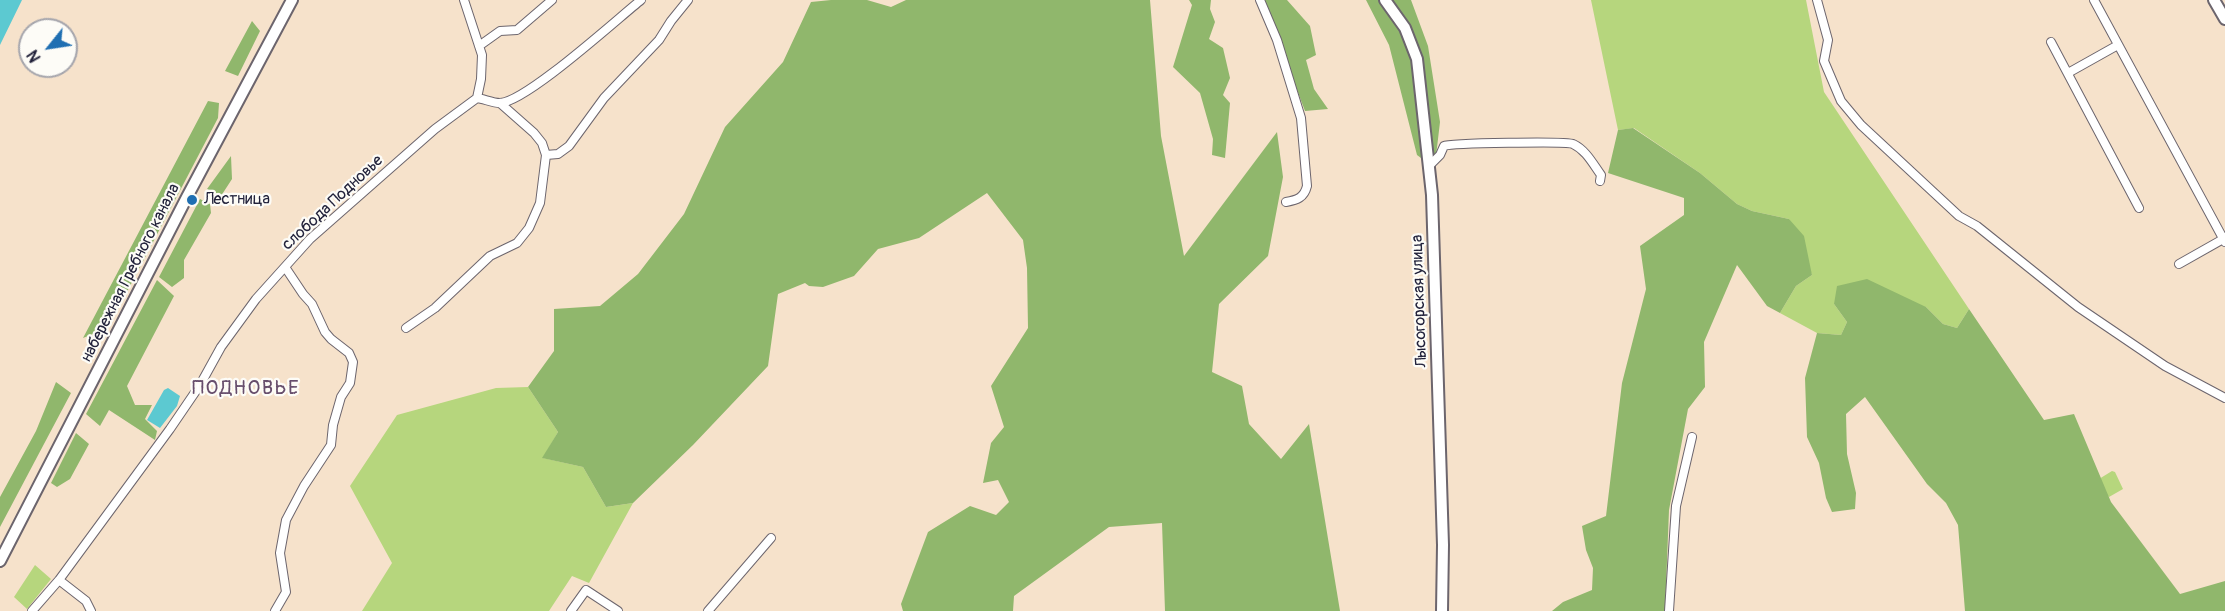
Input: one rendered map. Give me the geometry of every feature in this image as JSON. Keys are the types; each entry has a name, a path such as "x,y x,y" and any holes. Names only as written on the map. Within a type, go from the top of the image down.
{"street":[{"name":"набережная Гребного канала","path":"0,561 187,197 292,0"},
{"path":"406,328 435,308 489,256 517,243 529,228 540,203 546,155 542,143 500,103 477,98 482,55 464,0"},
{"path":"478,46 500,31 517,30 552,0"},
{"path":"500,103 518,97 553,72 641,0"},
{"path":"546,155 558,154 569,146 604,98 659,40 670,21 688,0"},
{"path":"1260,0 1277,40 1301,118 1307,186 1305,194 1298,199 1286,202"},
{"name":"Лысогорская улица","path":"1385,0 1405,28 1417,59 1432,195 1443,545 1442,611"},
{"path":"1817,0 1828,40 1824,61 1841,101 1861,125 1959,216 1977,226 2078,307 2165,366 2225,398"},
{"path":"2094,0 2224,240 2179,264"},
{"path":"2214,0 2225,19"},
{"path":"2051,42 2139,208"},
{"path":"2068,73 2118,45"},
{"name":"слобода Подновье","path":"32,611 59,580 194,394 222,347 256,299 310,238 435,129 477,98"},
{"path":"1429,166 1440,156 1444,146 1450,144 1529,142 1572,144 1586,154 1601,175 1600,181"},
{"path":"275,611 286,592 280,553 286,520 304,486 331,445 341,397 350,383 353,362 349,353 331,339 312,304 285,267"},
{"path":"1669,611 1676,506 1692,437"},
{"path":"708,611 771,538"},
{"path":"59,580 86,601 91,611"},
{"path":"571,611 586,590 618,611"}],"green space":[{"path":"867,0 891,7 906,0 1150,0 1161,136 1184,256 1277,132 1283,177 1268,256 1219,304 1212,372 1242,386 1249,424 1281,459 1309,424 1340,611 1165,611 1162,523 1109,527 1014,596 1013,611 903,611 901,604 928,532 970,506 996,515 1009,502 998,480 983,483 991,443 1004,427 991,386 1028,328 1027,268 1023,240 987,193 919,238 878,249 854,276 823,287 809,286 805,283 778,294 768,366 693,445 633,503 606,507 583,467 542,458 558,432 528,387 554,351 554,309 600,306 638,274 684,214 725,127 783,62 811,2"},
{"path":"1189,0 1211,0 1210,9 1215,22 1209,39 1223,48 1230,78 1223,95 1230,103 1225,158 1212,155 1213,139 1200,93 1173,67 1192,5"},
{"path":"1263,0 1287,0 1310,26 1316,55 1306,60 1314,89 1328,109 1305,111"},
{"path":"1366,0 1379,0 1400,30 1413,59 1425,161 1417,155 1389,45"},
{"path":"1391,0 1411,0 1428,46 1440,122 1436,156 1431,154 1416,43"},
{"path":"1591,0 1806,0 1824,92 1969,309 1957,328 1943,324 1926,307 1834,304 1847,322 1841,335 1817,333 1780,313 1796,286 1812,275 1789,219 1752,211 1737,204 1700,173 1634,128 1618,130"},
{"path":"252,21 260,31 238,76 225,71"},
{"path":"208,101 219,103 218,118 108,328 83,338"},
{"path":"1633,128 1700,173 1737,204 1752,211 1789,219 1804,236 1812,275 1796,286 1780,313 1767,306 1737,265 1704,342 1705,387 1688,409 1669,510 1665,611 1552,611 1563,602 1592,590 1593,568 1586,550 1582,526 1606,516 1622,383 1646,289 1640,246 1684,215 1684,198 1608,173 1618,130"},
{"path":"231,156 232,179 221,196 207,189"},
{"path":"200,199 210,204 211,213 184,260 184,278 172,287 159,277"},
{"path":"1867,279 1926,307 1943,324 1957,328 1969,309 2044,420 2074,414 2111,502 2180,594 2225,581 2225,611 1965,611 1958,525 1946,503 1927,484 1865,397 1846,414 1847,454 1856,493 1855,509 1832,512 1826,498 1819,463 1807,437 1805,378 1817,333 1841,335 1847,322 1834,304 1837,286"},
{"path":"157,280 174,296 127,386 135,405 152,405 145,419 157,431 155,440 109,410 100,426 86,414"},
{"path":"56,382 71,393 0,527 0,497 36,431"},
{"path":"528,387 558,432 543,458 583,467 606,507 633,503 589,583 572,576 549,611 362,611 392,563 350,486 397,415 496,388"},
{"path":"76,433 89,444 70,479 57,487 51,483"},
{"path":"2112,471 2115,472 2123,489 2109,497 2099,479"},
{"path":"35,565 51,579 27,609 14,597"}],"water":[{"path":"0,0 22,0 0,45"},
{"path":"168,388 180,396 177,406 160,428 147,420 164,390"}],"place":[{"name":"Лестница","path":"192,200"}],"district":[{"name":"ПОДНОВЬЕ","path":"246,389"}]}
